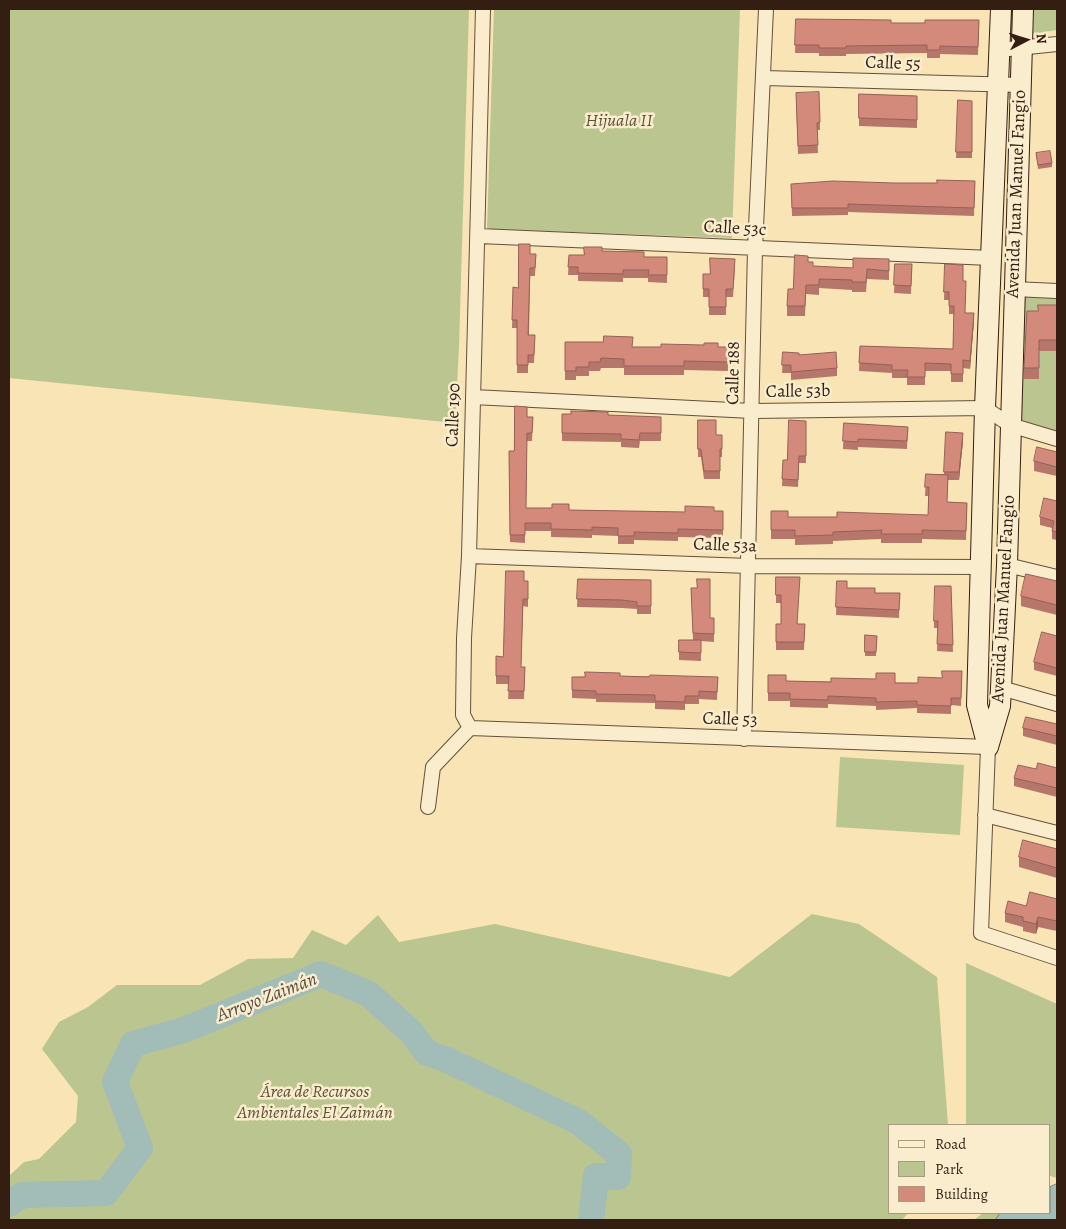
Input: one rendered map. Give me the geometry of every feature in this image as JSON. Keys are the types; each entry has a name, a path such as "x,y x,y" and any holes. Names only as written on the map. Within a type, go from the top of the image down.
{"main road":[{"name":"Avenida Juan Manuel Fangio","path":"988,747 977,705 984,408 1001,9"},
{"name":"Avenida Juan Manuel Fangio","path":"988,747 1000,706 1007,565 1023,9"}],"street":[{"name":"Calle 190","path":"470,728 464,715 464,638 469,556 479,236 483,9"},
{"name":"Calle 188","path":"744,739 755,249 766,9"},
{"path":"999,50 1057,44"},
{"name":"Calle 55","path":"764,78 997,86 1020,85"},
{"name":"Calle 53c","path":"479,236 991,258"},
{"path":"1014,289 1057,291"},
{"name":"Calle 53b","path":"473,397 752,411 984,408"},
{"path":"984,408 1010,425 1057,439"},
{"name":"Calle 53a","path":"469,556 749,566 980,567"},
{"path":"1007,565 1057,577"},
{"path":"1001,688 1057,704"},
{"path":"428,807 433,767 470,728"},
{"name":"Calle 53","path":"470,728 988,747"},
{"path":"988,747 981,933 1057,958"},
{"path":"985,815 1057,833"}],"green space":[{"path":"9,9 469,9 455,423 9,378"},
{"name":"Hijuala II","path":"494,9 740,9 732,238 487,229"},
{"path":"1031,9 1057,9 1057,30 1031,34"},
{"path":"1016,293 1057,295 1057,433 1013,422"},
{"path":"840,757 964,765 960,835 836,827"},
{"name":"Área de Recursos Ambientales El Zaimán","path":"812,914 859,924 937,977 948,1124 888,1124 888,1214 907,1214 902,1220 9,1220 9,1176 24,1162 39,1159 76,1122 78,1096 42,1049 59,1022 88,1007 117,985 200,985 248,959 293,958 312,930 346,945 378,915 399,942 495,924 730,977"},
{"path":"966,963 1057,1004 1057,1178 1051,1176 1051,1124 966,1124"},
{"path":"982,1214 1051,1214 1057,1220 974,1220"}],"water":[{"path":"1057,1184 1057,1220 995,1220 999,1214 1051,1214 1051,1187"}],"building":[{"path":"796,19 891,20 891,23 925,23 925,20 979,20 978,47 940,46 940,50 927,50 927,45 819,48 819,45 795,45"},
{"path":"819,92 820,122 817,123 818,145 798,146 796,93"},
{"path":"859,94 917,96 917,120 859,118"},
{"path":"958,100 972,101 972,152 956,152"},
{"path":"1050,151 1052,163 1038,165 1036,153"},
{"path":"937,180 975,181 974,208 848,204 848,208 792,208 791,184 833,181 937,183"},
{"path":"519,244 530,244 530,254 536,254 535,268 530,268 528,335 535,335 534,355 528,355 528,365 517,365 517,320 512,320 513,287 518,288"},
{"path":"584,247 602,247 602,251 644,252 644,257 667,257 667,275 648,275 649,270 623,270 623,274 578,273 578,267 568,267 569,255 584,255"},
{"path":"795,255 808,256 808,262 813,262 813,266 853,268 853,258 889,259 889,271 867,269 866,282 819,279 819,285 806,285 805,306 787,306 788,289 793,289"},
{"path":"710,258 735,259 733,289 726,289 726,307 709,307 709,289 703,289 703,274 710,274"},
{"path":"895,264 912,264 911,286 894,285"},
{"path":"945,264 963,265 963,281 966,281 965,313 974,313 970,361 963,360 963,374 951,374 951,364 925,363 925,377 907,377 908,370 892,370 892,365 859,363 860,346 953,349 954,306 949,306 949,292 944,292"},
{"path":"1038,305 1057,305 1057,340 1039,340 1039,368 1024,368 1027,311 1038,311"},
{"path":"604,336 633,337 632,347 661,347 661,344 704,345 704,343 718,343 718,347 728,347 728,362 684,361 684,366 624,366 624,359 601,358 600,362 589,362 589,367 576,367 576,371 565,371 565,342 603,342"},
{"path":"783,352 799,353 799,355 836,352 837,368 791,372 791,365 782,365"},
{"path":"515,406 527,407 527,417 533,417 532,433 527,433 526,508 552,508 552,504 569,504 569,510 685,512 685,506 714,507 714,511 723,511 723,530 678,529 678,533 634,532 634,536 618,536 618,528 592,527 592,530 551,529 551,523 525,523 525,535 510,535 509,451 514,451"},
{"path":"571,411 608,412 608,415 661,417 661,433 640,433 639,440 621,439 621,434 562,433 562,414 571,414"},
{"path":"698,420 716,420 716,435 722,435 720,471 704,471 701,449 698,449"},
{"path":"789,420 806,421 806,456 799,456 798,480 782,479 783,460 787,460"},
{"path":"844,423 908,427 907,441 858,439 858,442 843,441"},
{"path":"946,432 963,433 959,472 944,472"},
{"path":"1037,447 1057,452 1057,467 1034,461"},
{"path":"926,474 948,475 947,502 967,503 966,531 922,530 922,534 881,534 882,530 833,532 833,535 795,536 795,530 771,530 771,511 788,511 788,517 837,517 837,512 928,515 929,487 925,487"},
{"path":"1044,498 1057,501 1057,532 1052,531 1054,521 1040,517"},
{"path":"506,571 524,571 524,581 528,581 528,599 523,599 521,667 525,667 524,691 508,691 509,676 496,676 496,656 503,657"},
{"path":"1026,574 1057,581 1057,605 1021,596"},
{"path":"776,577 800,577 797,624 805,624 804,642 776,642 776,624 781,624 781,595 776,595"},
{"path":"578,579 651,580 651,606 637,606 637,602 622,600 577,599"},
{"path":"697,579 710,579 710,618 714,618 714,634 693,633 691,588 697,588"},
{"path":"837,581 847,581 847,588 875,588 875,593 900,593 899,610 836,607"},
{"path":"935,586 951,586 953,645 937,644 938,621 934,621"},
{"path":"1042,632 1057,636 1057,668 1034,662"},
{"path":"865,635 877,636 876,652 865,652"},
{"path":"679,640 701,640 701,653 679,652"},
{"path":"942,671 962,671 961,698 951,698 951,706 917,705 917,701 876,702 876,698 828,696 828,700 790,699 790,693 768,693 768,675 786,675 786,681 831,682 831,678 876,679 876,673 895,673 895,683 918,683 918,677 942,678"},
{"path":"585,672 620,673 620,676 718,677 717,692 699,691 699,696 685,696 685,702 655,701 655,695 596,694 596,691 572,690 572,677 585,677"},
{"path":"1026,717 1057,724 1057,736 1023,728"},
{"path":"1038,763 1057,768 1057,788 1014,778 1018,765 1036,769"},
{"path":"1023,840 1057,849 1057,868 1019,857"},
{"path":"1030,892 1057,899 1057,921 1038,917 1036,924 1023,921 1023,917 1005,913 1008,901 1026,906"}],"waterway":[{"name":"Arroyo Zaimán","path":"9,1204 22,1195 106,1193 140,1148 115,1082 133,1044 184,1030 321,974 369,994 412,1033 427,1053 445,1059 579,1122 619,1154 618,1177 596,1176 591,1220"}]}
